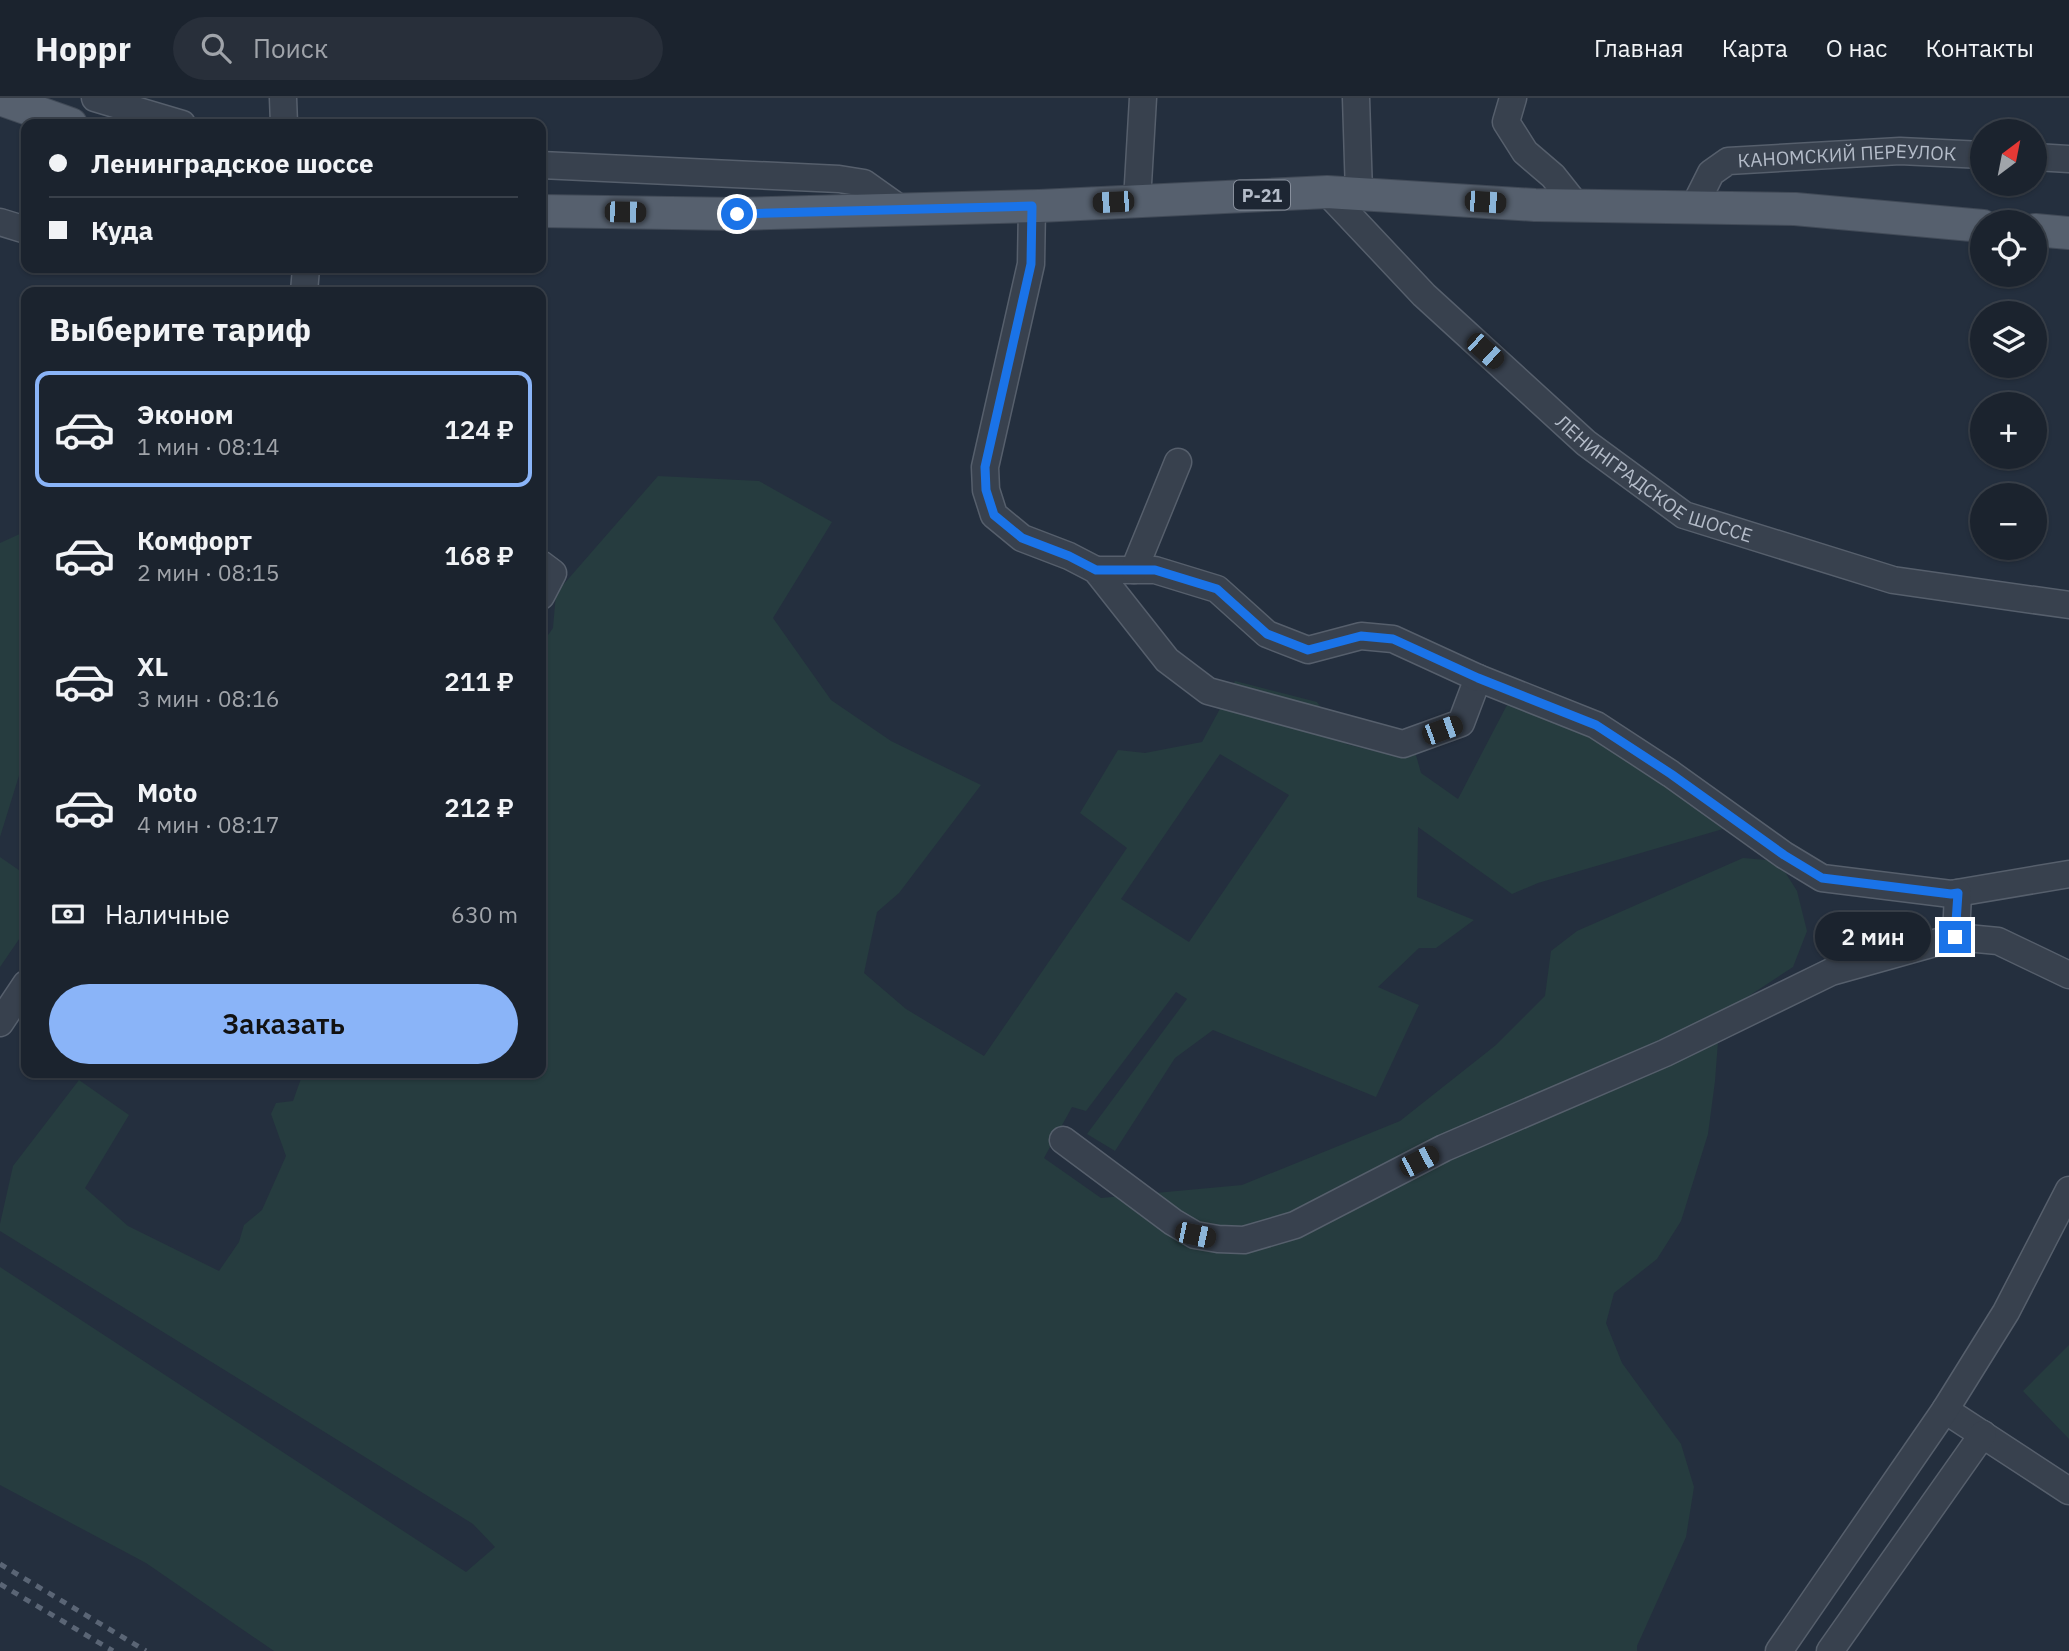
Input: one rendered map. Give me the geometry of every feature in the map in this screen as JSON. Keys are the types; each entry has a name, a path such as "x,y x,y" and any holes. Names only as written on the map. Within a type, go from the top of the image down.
{"main road":[{"path":"0,99 57,119"},
{"name":"Р-21","path":"546,211 737,214 1032,206 1327,192 1576,205 1795,209 1970,225"},
{"path":"2047,231 2069,233"}],"street":[{"path":"95,98 164,119"},
{"path":"283,98 284,119"},
{"path":"1137,201 1143,98"},
{"path":"1356,98 1359,194"},
{"path":"1513,98 1506,122 1525,152 1553,176 1576,205"},
{"name":"КАНОМСКИЙ ПЕРЕУЛОК","path":"1695,207 1711,173 1728,161 1900,151 1970,154"},
{"path":"2048,158 2069,159"},
{"path":"546,165 839,179 864,183 902,209"},
{"name":"ЛЕНИНГРАДСКОЕ ШОССЕ","path":"1327,192 1424,295 1586,443 1684,515 1894,580 2069,605"},
{"path":"1032,206 1031,264 985,467 986,490 994,515 1022,538 1069,556 1096,570 1167,660 1208,691 1403,744 1461,723 1478,678"},
{"path":"0,222 21,228"},
{"path":"1134,570 1178,462"},
{"path":"546,568 553,573 546,586"},
{"path":"1096,570 1155,570 1217,589 1267,634 1308,650 1361,636 1393,639 1478,678 1596,725 1671,774 1784,855 1822,878 1951,894 2069,874"},
{"path":"1955,937 1958,893"},
{"path":"1063,1140 1173,1222 1195,1235 1218,1240 1244,1240 1295,1225 1444,1148 1665,1053 1831,972 1955,937 1998,942 2069,975"},
{"path":"0,1023 21,992"},
{"path":"1779,1651 1945,1410 2006,1312 2069,1190"},
{"path":"1945,1410 2069,1491"},
{"path":"1803,1618 1839,1647 1983,1434"}],"green space":[{"path":"658,476 759,481 832,522 773,618 831,700 891,741 981,785 899,893 877,912 864,973 906,1009 984,1056 1127,848 1080,813 1118,750 1145,753 1202,742 1235,681 1317,702 1346,744 1382,753 1386,726 1409,730 1421,773 1458,799 1507,705 1602,739 1723,829 1538,883 1512,894 1418,827 1417,897 1474,920 1436,948 1419,948 1378,987 1419,1005 1376,1097 1213,1030 1175,1058 1115,1151 1087,1134 1187,999 1176,992 1086,1111 1072,1107 1044,1158 1101,1198 1242,1185 1400,1121 1496,1045 1545,996 1551,951 1577,931 1743,858 1778,861 1797,891 1807,931 1793,967 1720,1015 1708,1134 1681,1221 1657,1259 1614,1293 1606,1323 1622,1363 1681,1444 1694,1487 1686,1537 1637,1651 274,1651 146,1563 0,1485 0,1267 466,1572 495,1547 473,1524 0,1231 0,1224 13,1166 79,1080 129,1115 85,1188 128,1226 219,1271 239,1242 244,1225 262,1210 286,1156 271,1114 276,1103 293,1101 301,1078 546,1078 546,638 553,628 556,593","holes":["1220,754 1289,795 1189,942 1121,899"]},
{"path":"21,533 21,769 0,837 0,543"},
{"path":"0,857 21,872 21,936 0,967"},
{"path":"2069,1345 2069,1439 2023,1391"}],"railway":[{"path":"0,1564 146,1651"},
{"path":"0,1584 113,1651"}],"route":[{"path":"737,214 1032,206 1031,264 985,467 986,490 994,515 1022,538 1069,556 1096,570 1155,570 1217,589 1267,634 1308,650 1361,636 1393,639 1478,678 1596,725 1671,774 1784,855 1822,878 1958,893 1955,937"}]}
